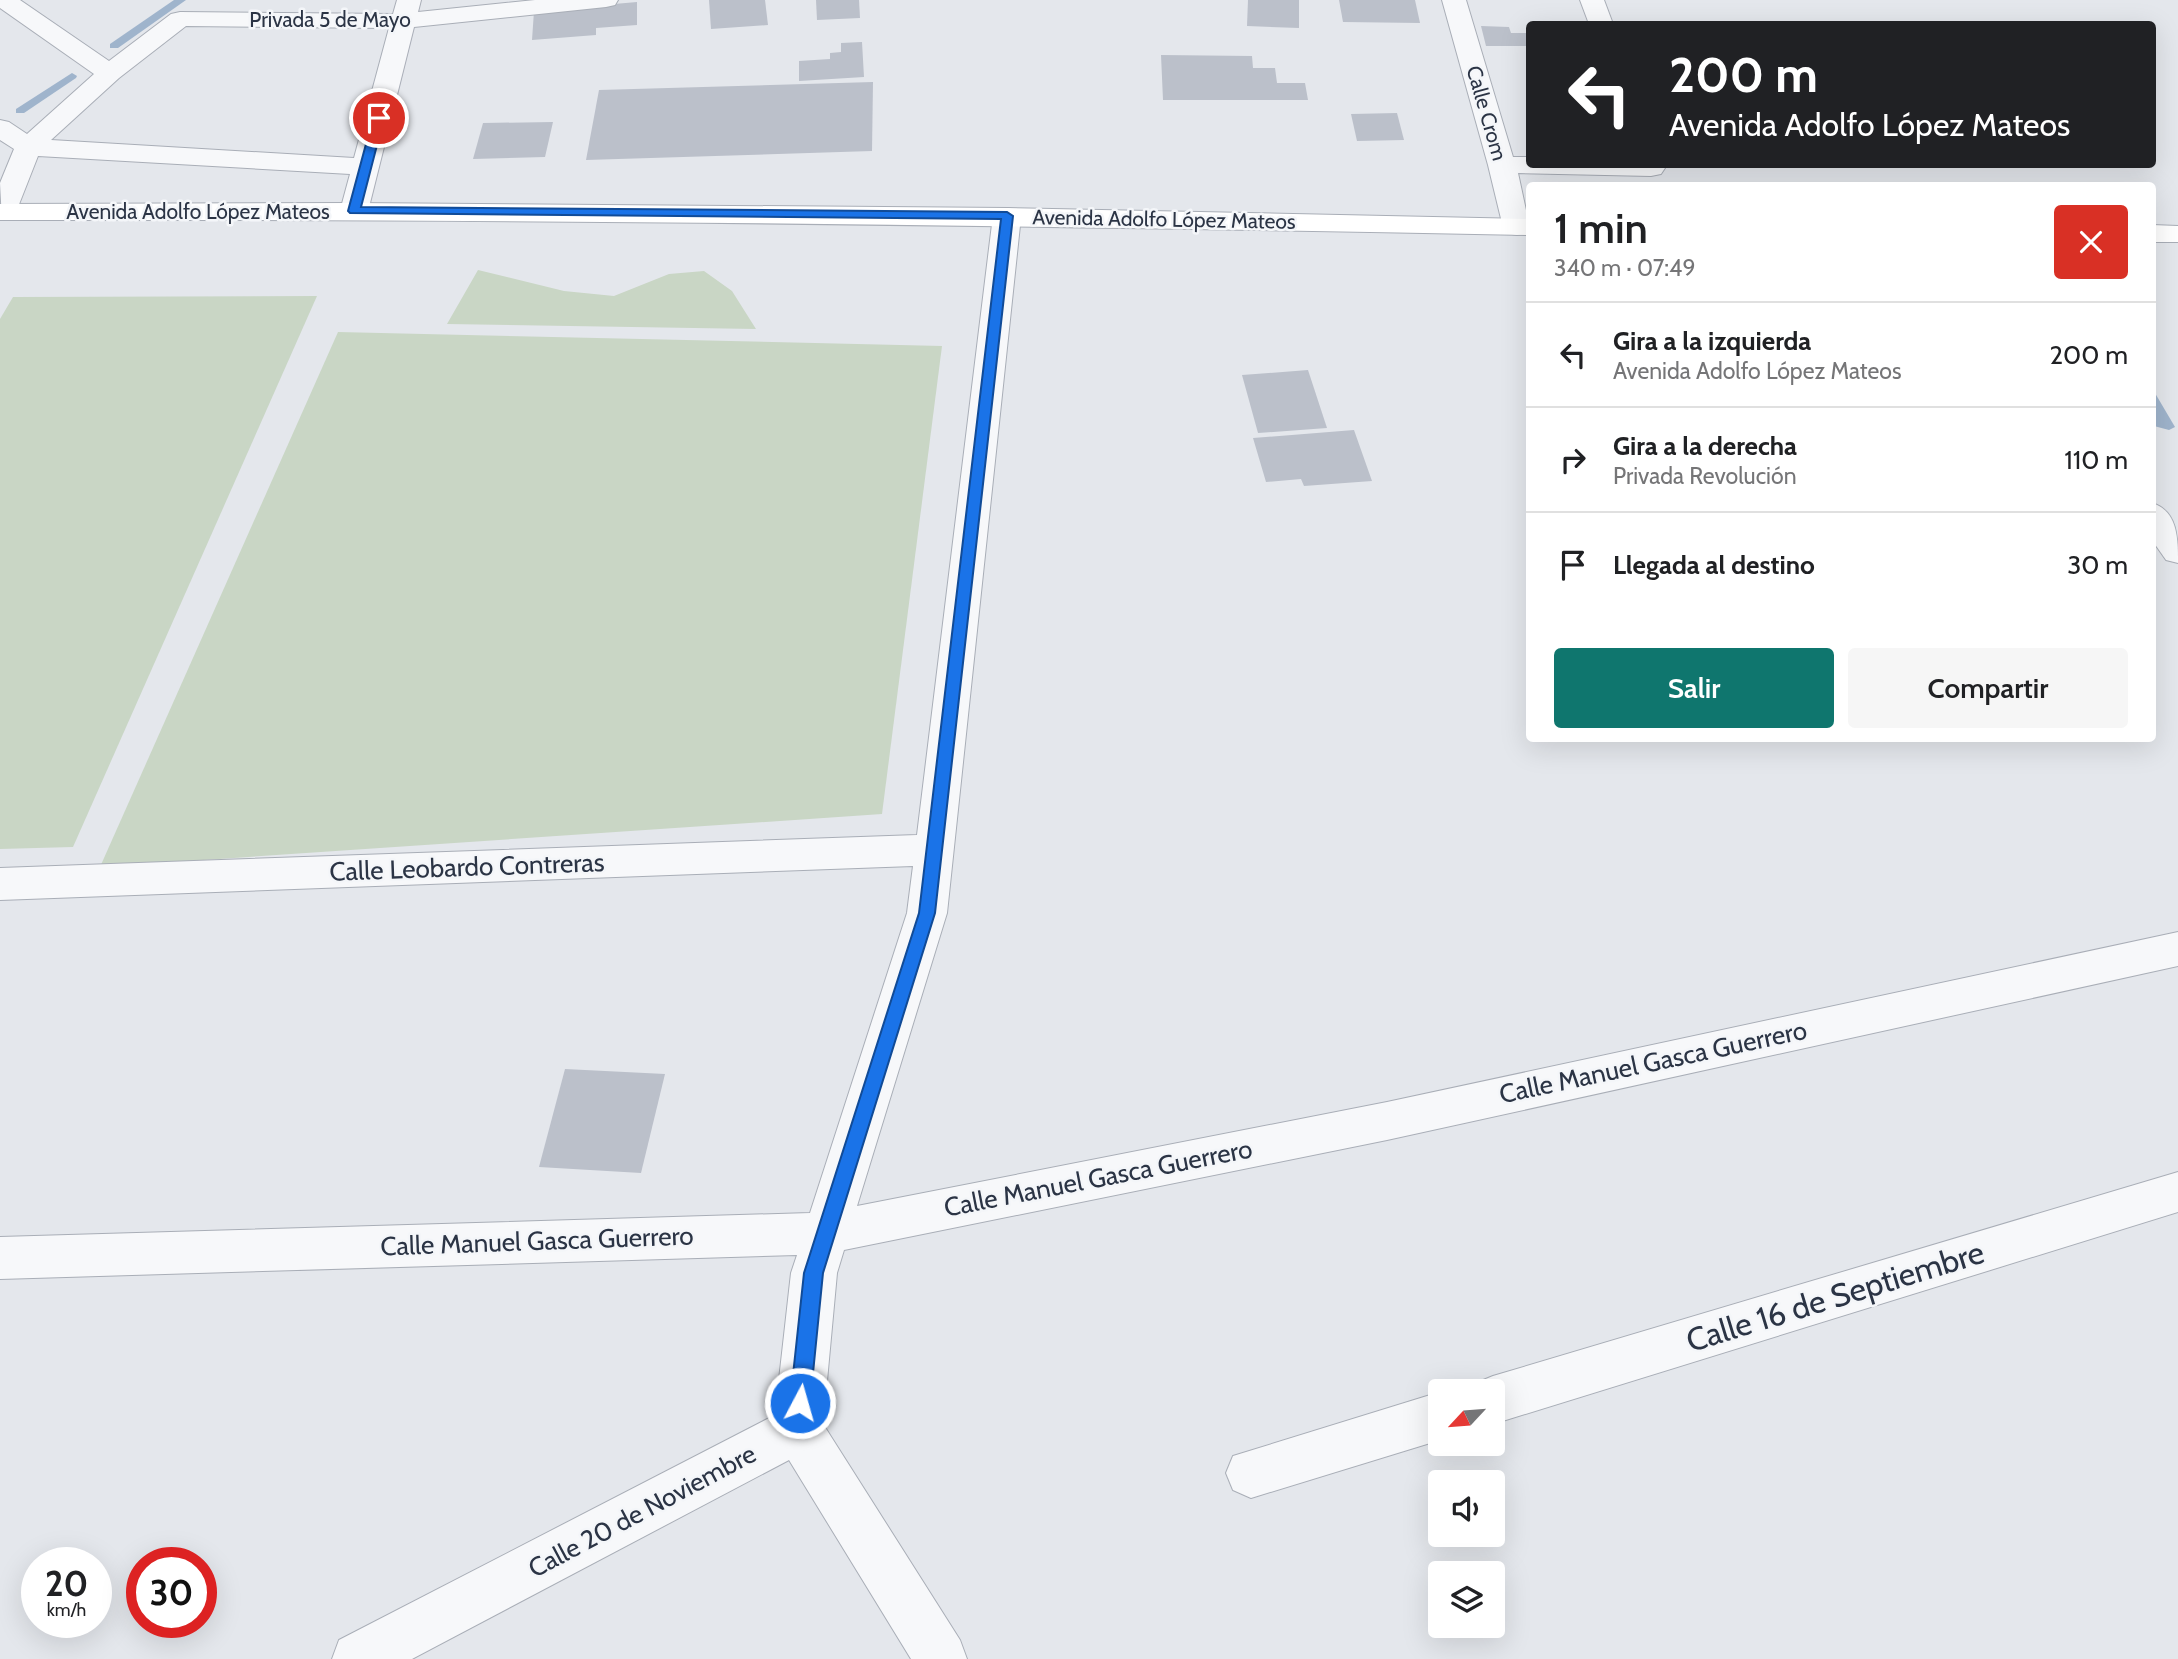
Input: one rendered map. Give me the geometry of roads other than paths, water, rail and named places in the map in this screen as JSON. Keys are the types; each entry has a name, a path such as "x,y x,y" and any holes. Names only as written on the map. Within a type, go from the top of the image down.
{"main road":[{"name":"Avenida Adolfo López Mateos","path":"1,212 354,211 1007,216 1523,227"},
{"path":"2156,233 2178,234"}],"street":[{"path":"1,212 29,147 110,73 4,0"},
{"name":"Privada 5 de Mayo","path":"110,73 180,19 606,0"},
{"name":"Calle Crom","path":"1454,0 1523,227"},
{"path":"1592,0 1600,21"},
{"path":"354,211 406,10"},
{"path":"0,128 29,147 366,167"},
{"path":"1502,164 1526,165"},
{"path":"1577,168 1652,172"},
{"path":"941,1659 798,1429 814,1273 927,913 1007,216"},
{"path":"2156,520 2178,552"},
{"name":"Calle Leobardo Contreras","path":"0,884 934,850"},
{"name":"Calle Manuel Gasca Guerrero","path":"0,1258 827,1233 1400,1118 2178,949"},
{"name":"Calle 16 de Septiembre","path":"1505,1396 2178,1192"},
{"path":"1251,1473 1428,1420"},
{"name":"Calle 20 de Noviembre","path":"358,1659 798,1429"}],"water":[{"path":"2156,395 2175,427 2169,430 2156,427"}],"waterway":[{"path":"114,46 181,0"},
{"path":"20,111 72,76"}]}
